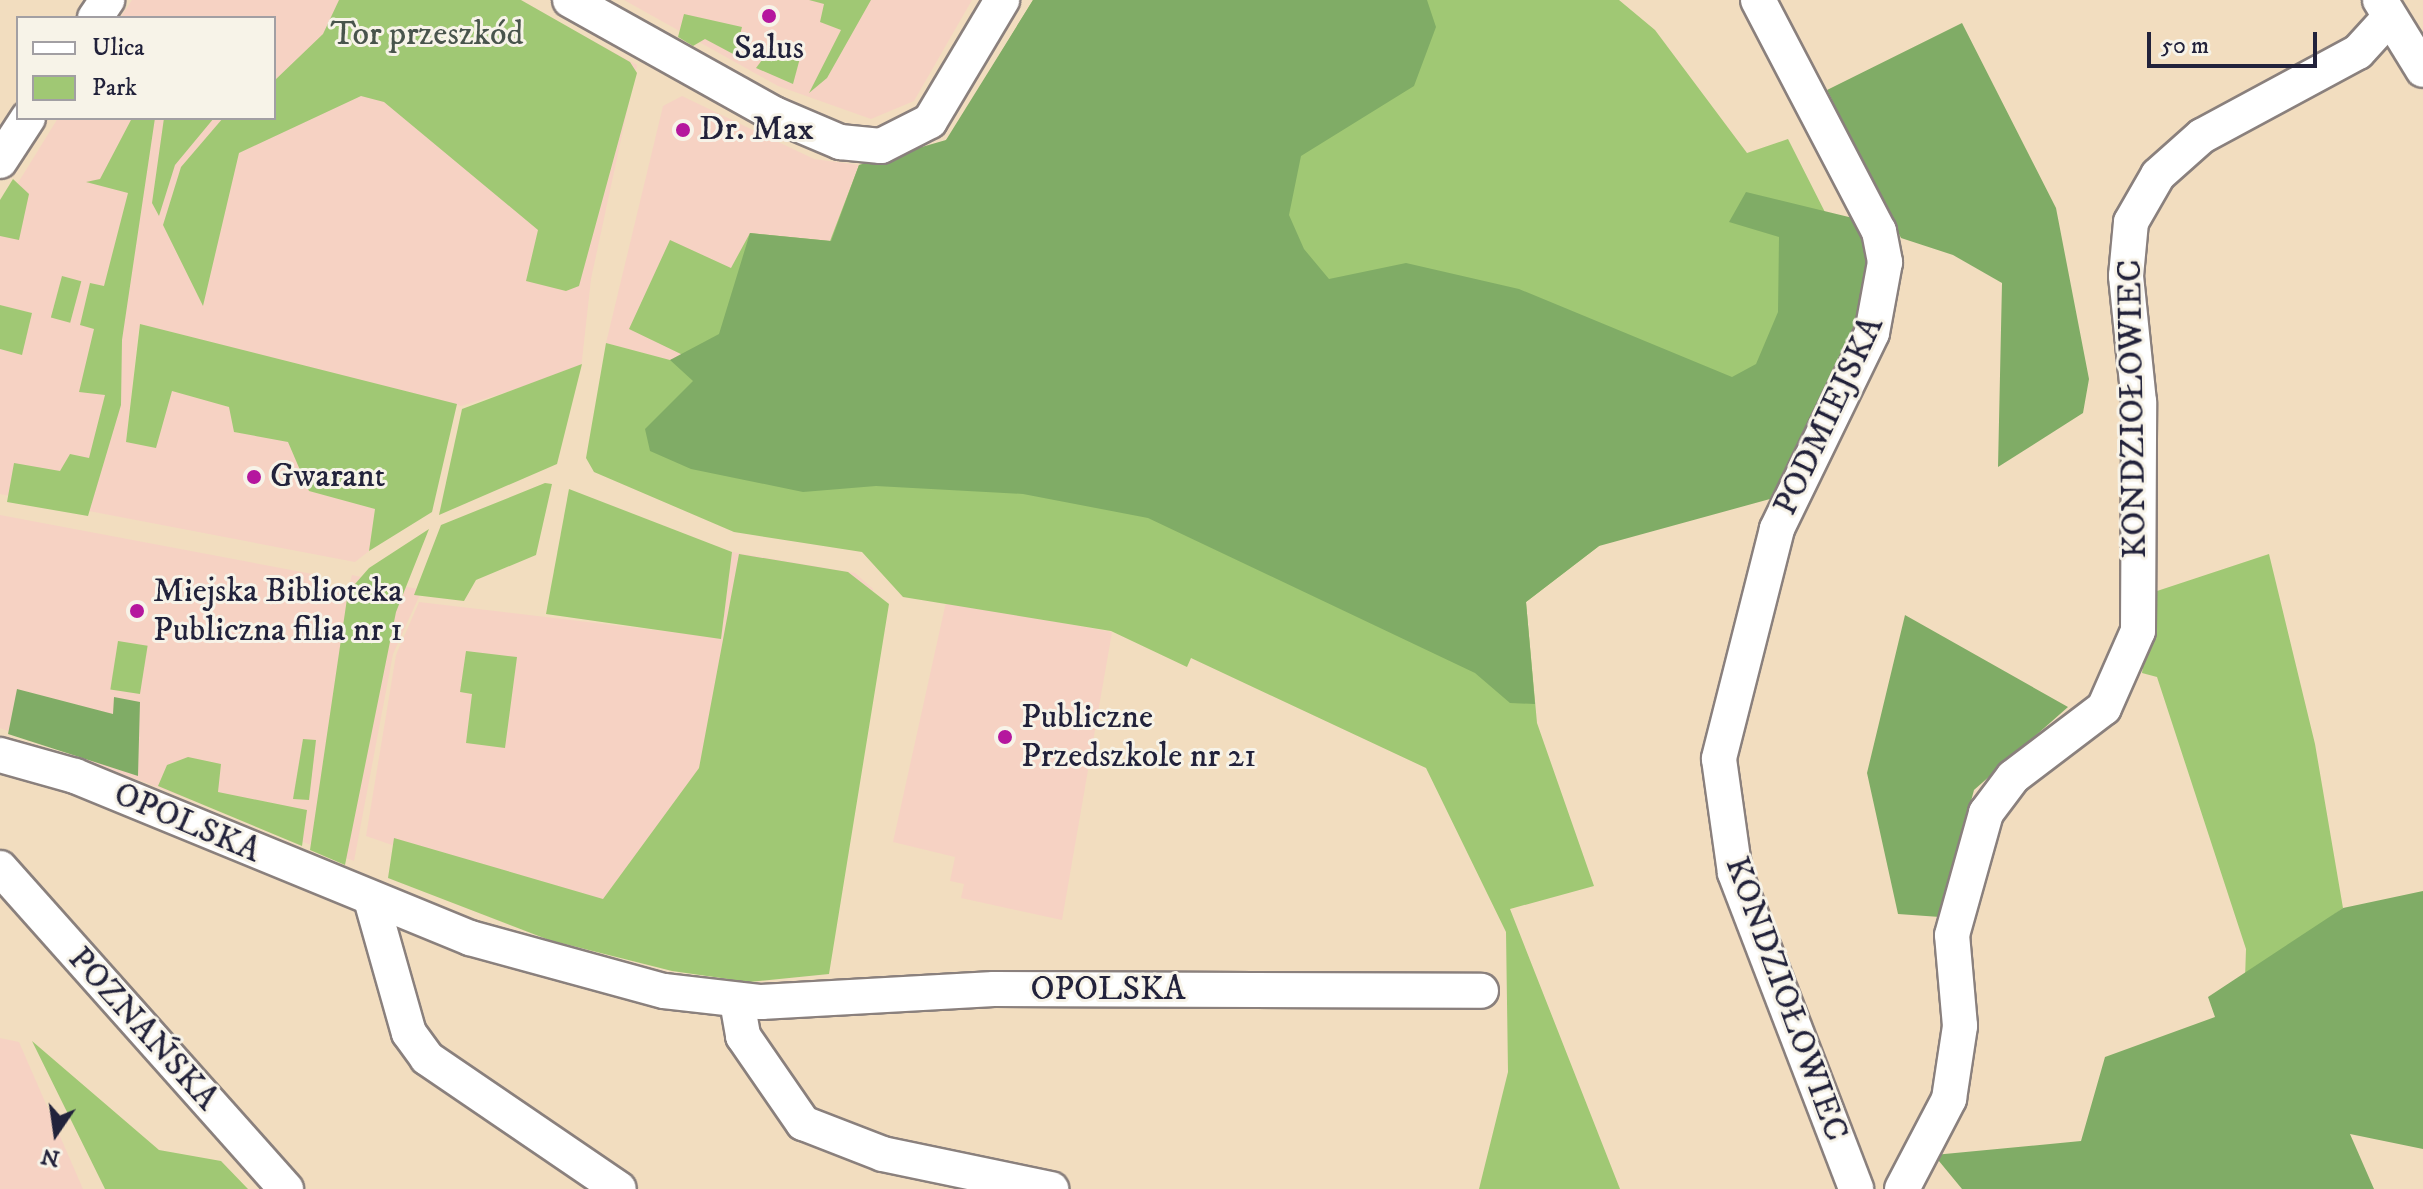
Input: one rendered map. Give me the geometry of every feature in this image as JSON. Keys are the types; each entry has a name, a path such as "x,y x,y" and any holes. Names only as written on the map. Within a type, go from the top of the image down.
{"street":[{"path":"570,0 774,114 840,142 881,146 930,121 1002,0"},
{"name":"PODMIEJSKA","path":"1719,759 1782,515 1872,333 1884,285 1879,231 1758,0"},
{"path":"2385,8 2423,70"},
{"name":"KONDZIOŁOWIEC","path":"1902,1189 1949,1099 1960,1026 1952,935 1986,813 2013,777 2104,708 2138,631 2139,402 2126,276 2131,222 2158,175 2202,136 2358,52 2385,8"},
{"path":"0,161 27,120"},
{"name":"OPOLSKA","path":"0,755 75,776 371,899 546,964 737,1001 994,989 1481,991"},
{"name":"KONDZIOŁOWIEC","path":"1719,759 1735,873 1856,1189"},
{"name":"POZNAŃSKA","path":"0,868 286,1189"},
{"path":"371,899 409,1033 427,1058 619,1189"},
{"path":"737,1001 743,1036 803,1123 883,1154 1051,1189"}],"shaded area":[{"path":"132,0 518,0 637,65 591,279 581,369 461,406 139,327 126,442 172,391 230,407 234,432 288,441 309,491 375,509 369,551 355,562 0,494 0,212 57,120 276,120 276,16 121,16"},
{"path":"624,0 972,0 914,101 871,119 778,86"},
{"path":"682,96 814,159 859,165 831,241 732,268 696,353 670,360 606,343 663,106"},
{"path":"0,515 318,575 315,588 347,595 352,575 422,590 393,654 354,861 0,728"},
{"path":"732,552 855,573 873,589 821,941 672,942 366,836 396,655 419,602 721,638"},
{"name":"Publiczne Przedszkole nr 21","path":"946,602 1112,632 1062,920 961,898 964,884 950,881 955,857 893,842"},
{"path":"0,1038 19,1042 83,1189 0,1189"}],"green space":[{"name":"Tor przeszkód","path":"339,0 521,0 630,62 637,73 579,286 566,291 526,281 538,230 384,102 361,96 239,153 203,306 163,225 181,167 221,120 276,120 276,79 323,34"},
{"path":"809,0 871,0 827,78 809,93 841,30 820,22 824,4"},
{"path":"1033,0 1619,0 1655,30 1747,153 1788,139 1834,230 1840,297 1599,546 1526,602 1537,723 1594,886 1510,909 1620,1189 1479,1189 1508,1072 1506,932 1426,768 1191,658 1187,667 1111,631 903,597 862,552 734,532 594,472 586,458 606,343 670,360 685,356 629,329 670,240 731,268 750,233 830,241 859,165 940,146 950,136"},
{"path":"1033,0 1427,0 1436,27 1414,86 1301,156 1289,215 1304,249 1329,279 1406,263 1519,289 1732,377 1756,364 1778,312 1779,237 1729,222 1746,192 1857,219 1873,269 1852,344 1770,499 1599,546 1526,602 1535,704 1510,703 1475,673 1148,518 1023,494 876,486 803,492 691,469 650,451 645,429 693,381 670,360 719,334 750,233 831,241 859,165 946,140"},
{"path":"684,14 742,27 735,55 705,39 693,46 678,37"},
{"path":"1962,23 2056,208 2089,379 2083,413 1998,467 2002,283 1953,255 1901,238 1827,90"},
{"path":"770,49 800,58 793,84 756,68"},
{"path":"131,120 155,120 122,340 121,405 88,516 7,502 14,463 60,471 70,454 89,458 105,395 79,392 94,329 80,325 90,283 104,286 128,193 86,182 100,179"},
{"path":"164,120 212,120 175,165 159,216 152,203"},
{"path":"13,179 29,194 19,240 0,236 0,200"},
{"path":"62,276 81,281 70,323 51,318"},
{"path":"0,305 32,313 22,355 0,349"},
{"path":"140,324 457,404 432,512 369,551 375,509 309,491 288,442 234,432 229,407 172,391 156,448 126,442"},
{"path":"582,364 557,464 439,515 462,409"},
{"path":"545,483 552,484 536,555 476,580 464,601 414,595 441,525"},
{"path":"569,489 732,552 721,639 546,614"},
{"path":"429,529 396,612 345,865 310,850 348,592 369,568"},
{"path":"739,554 848,572 889,604 829,974 749,982 672,971 549,940 388,878 394,838 603,899 699,768"},
{"path":"2269,554 2315,744 2343,908 2245,979 2246,949 2157,677 2142,673 2154,592"},
{"path":"1905,615 2068,707 1974,790 1940,917 1898,914 1867,773"},
{"path":"118,641 148,646 140,694 110,689"},
{"path":"466,651 517,657 505,748 466,743 472,694 460,692"},
{"path":"17,689 113,714 114,697 140,702 138,776 8,734"},
{"path":"303,739 316,740 309,800 293,799"},
{"path":"188,757 221,764 218,792 307,810 302,846 158,786 167,765"},
{"path":"2423,891 2423,1149 2350,1134 2374,1189 1962,1189 1934,1155 2081,1141 2105,1057 2215,1017 2208,997 2343,908"},
{"path":"32,1041 159,1150 221,1161 248,1189 105,1189"}],"place":[{"name":"Salus","path":"769,16"},
{"name":"Dr. Max","path":"683,130"},
{"name":"Gwarant","path":"254,477"},
{"name":"Miejska Biblioteka Publiczna filia nr 1","path":"137,611"},
{"name":"Publiczne Przedszkole nr 21","path":"1005,737"}]}
